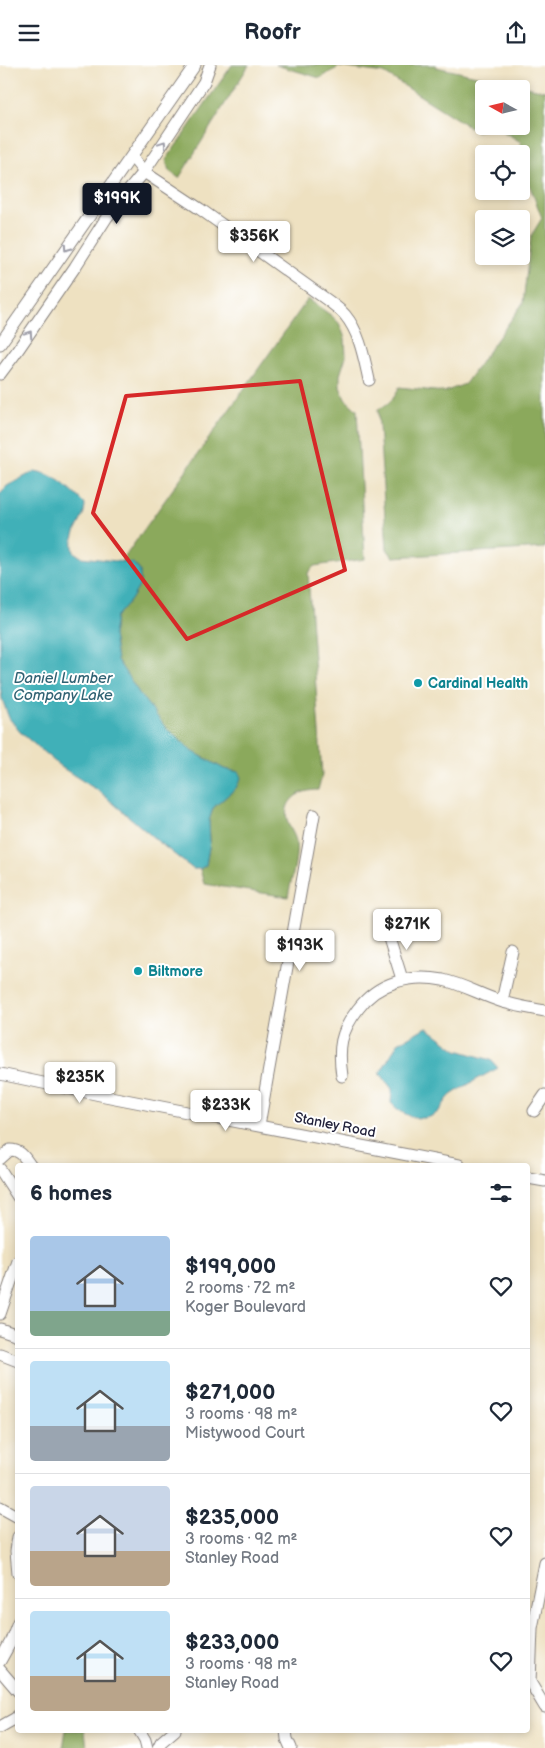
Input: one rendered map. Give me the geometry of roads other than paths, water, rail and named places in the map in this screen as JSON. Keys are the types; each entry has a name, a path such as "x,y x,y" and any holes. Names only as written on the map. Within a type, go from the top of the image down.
{"street":[{"path":"0,344 195,65"},
{"path":"0,373 75,267 107,217 144,172 204,82 210,65"},
{"path":"132,157 144,172 200,209 330,302 345,315 356,333 362,349 369,380"},
{"path":"259,1125 314,815"},
{"path":"387,931 402,979"},
{"path":"502,1001 513,952"},
{"path":"342,1076 339,1055 342,1034 350,1019 364,1000 379,989 402,979 424,978 444,980 502,1001 545,1011"},
{"name":"Stanley Road","path":"0,1074 259,1125 406,1160 438,1163"},
{"path":"534,1111 545,1095"},
{"path":"0,1159 10,1151 17,1150 29,1163"},
{"path":"0,1169 15,1192"},
{"path":"530,1178 545,1181"},
{"path":"0,1314 5,1283 15,1266"},
{"path":"0,1329 15,1334"},
{"path":"0,1354 15,1360"},
{"path":"0,1507 15,1515"},
{"path":"530,1664 532,1628 545,1563"},
{"path":"0,1661 15,1630"},
{"path":"0,1669 15,1687"},
{"path":"530,1684 545,1707"},
{"path":"0,1727 15,1719"},
{"path":"141,1733 147,1748"},
{"path":"158,1748 161,1742 172,1733"},
{"path":"286,1733 291,1748"}],"water":[{"name":"Daniel Lumber Company Lake","path":"35,471 56,479 85,504 73,539 74,552 81,557 133,563 140,571 140,585 131,600 116,617 113,635 117,660 141,696 167,729 192,751 224,769 239,772 241,778 236,788 213,808 209,821 210,842 206,865 200,869 193,869 100,792 61,767 20,732 9,718 2,699 0,683 0,493 7,486"},
{"path":"426,1027 457,1050 491,1060 498,1068 452,1095 439,1111 433,1115 420,1118 401,1112 391,1103 392,1089 380,1073 398,1043"}],"place":[{"name":"Cardinal Health","path":"418,683"},
{"name":"Biltmore","path":"138,971"}]}
